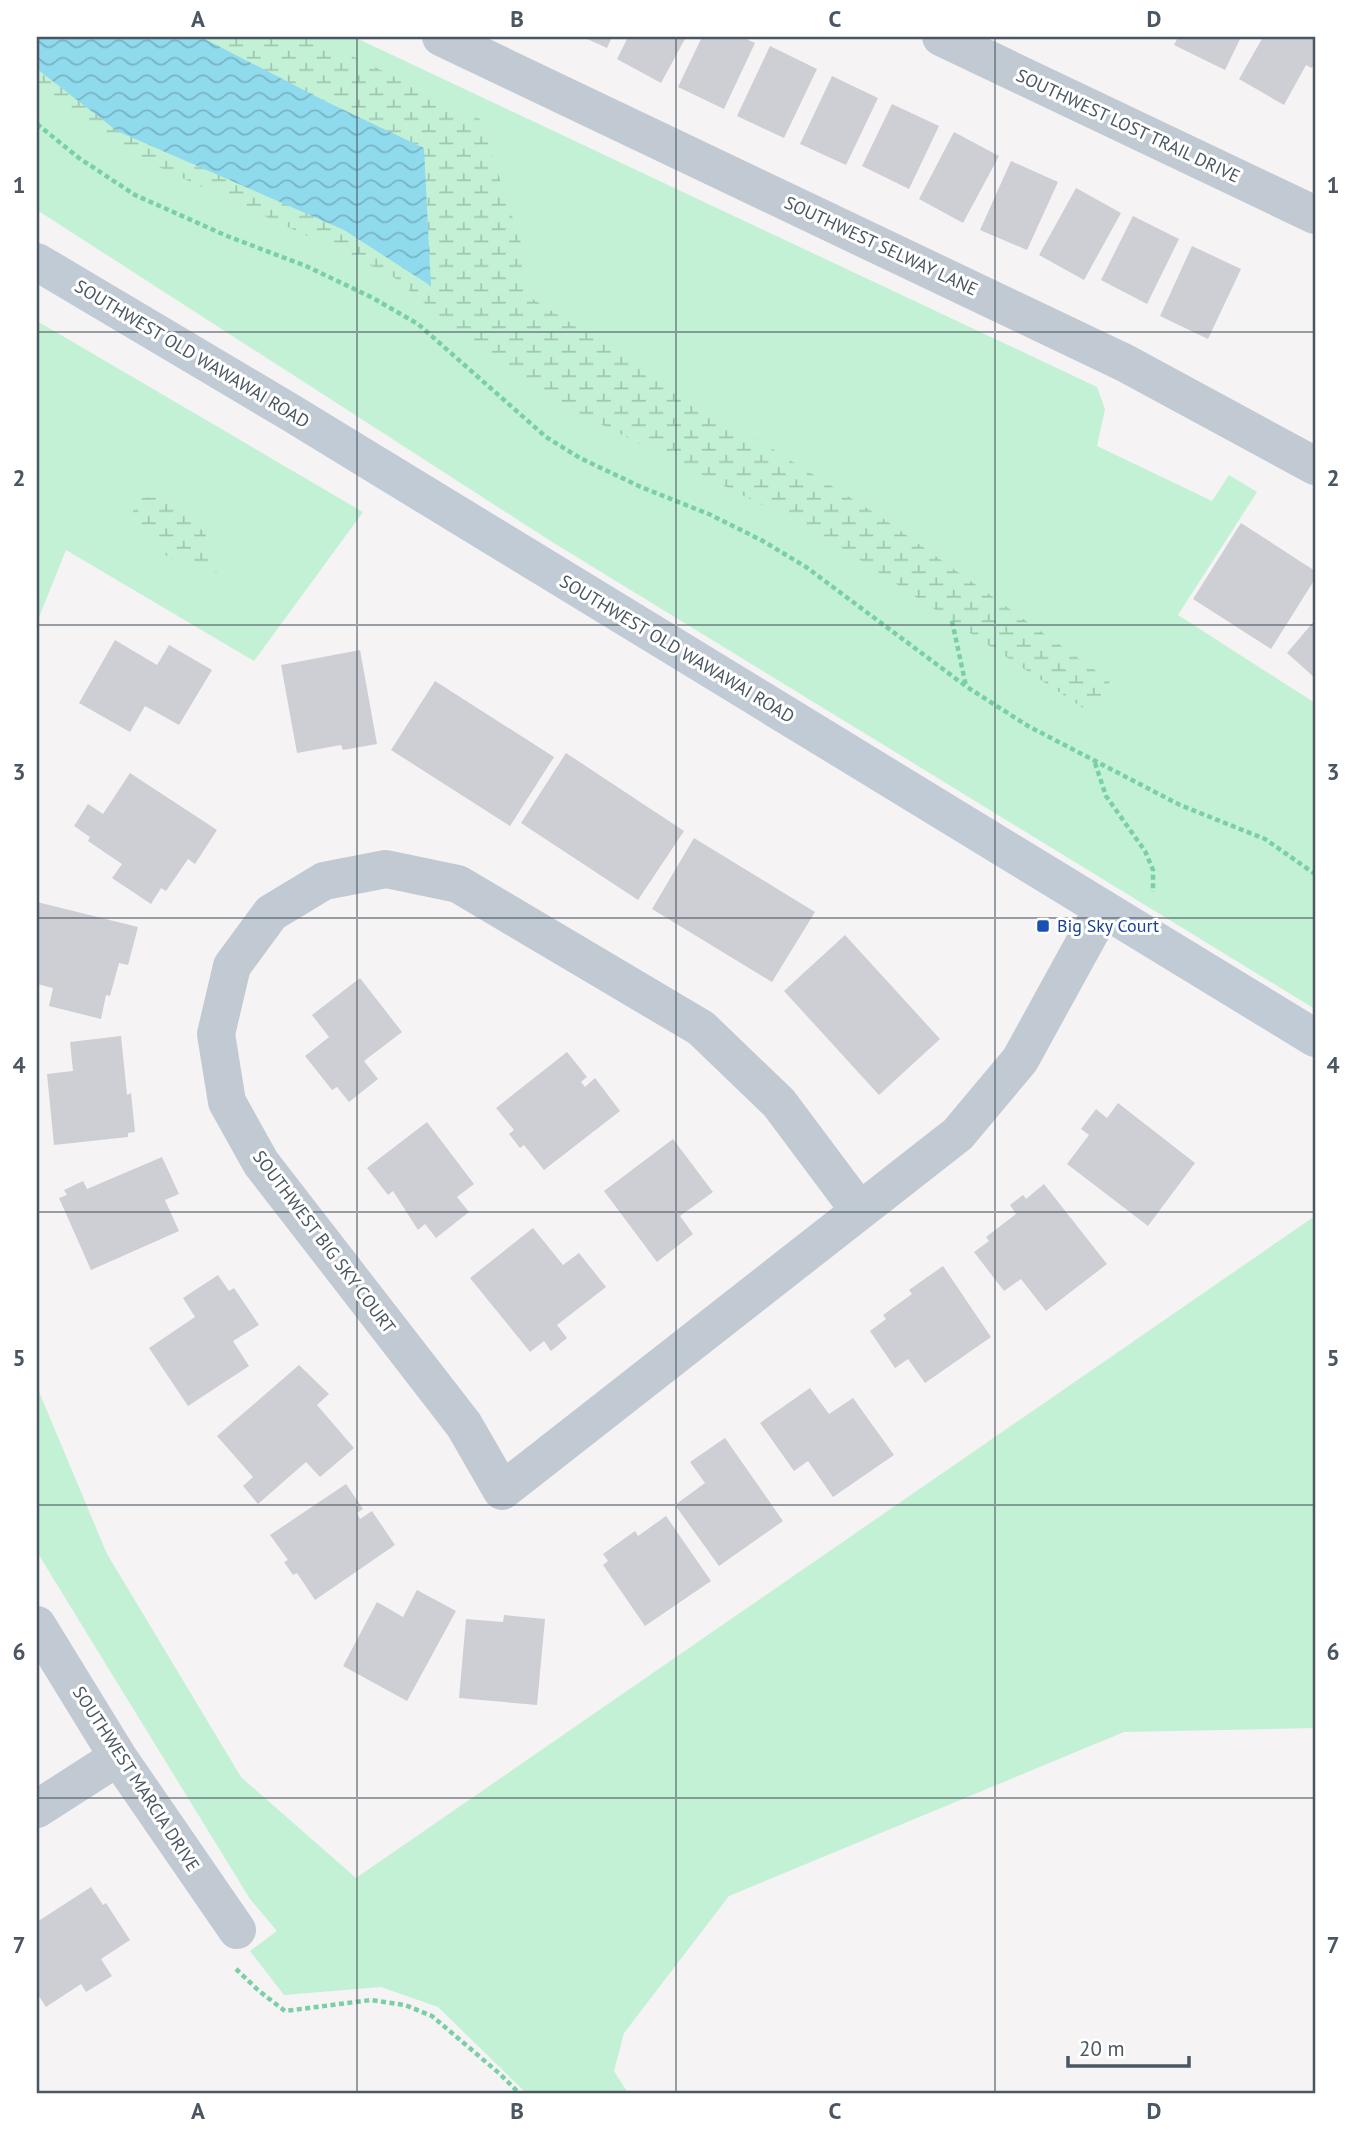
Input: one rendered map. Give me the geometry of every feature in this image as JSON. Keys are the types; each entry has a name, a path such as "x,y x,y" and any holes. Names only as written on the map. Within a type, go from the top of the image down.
{"main road":[{"name":"SOUTHWEST OLD WAWAWAI ROAD","path":"37,262 300,419 1315,1038"}],"street":[{"name":"SOUTHWEST SELWAY LANE","path":"441,37 1125,363 1315,466"},
{"name":"SOUTHWEST LOST TRAIL DRIVE","path":"941,37 1315,215"},
{"name":"SOUTHWEST BIG SKY COURT","path":"859,1210 779,1103 701,1028 458,884 386,869 324,881 271,913 232,966 216,1034 227,1102 261,1163 464,1425 502,1492 958,1134 1020,1060 1103,909"},
{"name":"SOUTHWEST MARCIA DRIVE","path":"37,1626 118,1757 237,1930"},
{"path":"37,1809 118,1757"}],"path":[{"path":"37,124 79,158 135,195 306,267 373,298 418,324 546,437 580,458 641,487 711,515 763,541 806,567 967,687 1028,726 1180,805 1265,839 1315,874"},
{"path":"952,621 967,687"},
{"path":"1095,762 1106,796 1145,851 1153,870 1153,893 1140,932"},
{"path":"237,1930 234,1968 285,2011 371,2000 405,2005 432,2017 519,2093"}],"green space":[{"path":"37,37 354,37 1097,387 1105,409 1097,446 1212,501 1229,475 1257,492 1178,615 1315,703 1315,1009 549,540 37,210"},
{"path":"37,37 314,37 480,119 521,243 523,293 881,517 1110,681 1092,714 824,536 521,384 391,275 105,142 37,82"},
{"path":"37,321 363,512 254,661 66,550 37,622"},
{"path":"166,497 205,533 217,572 169,558 130,521 137,498"},
{"path":"1315,1216 1315,1728 1124,1732 729,1896 624,2033 614,2071 628,2093 526,2093 438,2007 381,1987 284,1995 250,1951 277,1931 250,1899 37,1552 37,1387 107,1554 241,1777 356,1878"}],"water":[{"path":"37,37 201,37 424,148 431,286 344,230 117,131 37,69"}],"building":[{"path":"583,37 612,37 607,48"},
{"path":"628,37 686,37 661,83 617,59"},
{"path":"702,37 742,37 755,43 724,109 678,87"},
{"path":"1178,37 1241,37 1225,70 1174,45"},
{"path":"1263,37 1315,37 1315,62 1312,68 1306,65 1284,105 1239,79"},
{"path":"770,46 817,69 784,138 737,116"},
{"path":"832,76 878,98 846,165 800,144"},
{"path":"892,104 939,126 909,189 862,166"},
{"path":"954,132 999,156 963,223 919,199"},
{"path":"1011,161 1058,182 1027,250 980,230"},
{"path":"1076,188 1121,213 1084,280 1039,255"},
{"path":"1133,216 1179,239 1147,304 1101,280"},
{"path":"1192,246 1241,269 1208,339 1160,316"},
{"path":"1241,523 1315,571 1315,579 1271,649 1193,599"},
{"path":"1315,620 1315,678 1287,653"},
{"path":"115,640 157,665 169,645 212,670 179,725 145,706 130,732 79,703"},
{"path":"360,650 377,744 343,750 341,745 297,753 281,665"},
{"path":"435,681 554,757 510,826 391,750"},
{"path":"566,753 684,831 638,900 521,823"},
{"path":"130,773 217,830 195,864 188,859 166,891 161,888 151,904 112,878 122,864 88,841 90,837 74,826 88,804 103,814"},
{"path":"694,838 815,912 772,982 652,909"},
{"path":"37,902 138,927 128,965 119,963 110,996 106,995 101,1019 49,1006 53,988 37,984"},
{"path":"845,935 940,1039 879,1095 784,991"},
{"path":"360,978 402,1032 364,1061 378,1079 349,1102 337,1087 332,1090 305,1056 329,1037 312,1015"},
{"path":"121,1036 127,1095 131,1093 135,1132 128,1133 128,1137 54,1145 47,1074 73,1071 70,1042"},
{"path":"567,1052 587,1077 581,1082 585,1087 595,1078 620,1111 544,1170 524,1145 520,1148 509,1134 514,1130 496,1108"},
{"path":"1118,1103 1195,1163 1148,1226 1067,1164 1089,1135 1081,1129 1096,1109 1107,1118"},
{"path":"427,1122 474,1184 457,1197 469,1212 436,1238 425,1224 418,1230 393,1191 388,1195 367,1168"},
{"path":"673,1139 713,1192 680,1216 693,1234 657,1262 604,1191"},
{"path":"162,1157 179,1194 165,1200 179,1231 91,1270 59,1198 67,1195 64,1190 83,1181 87,1189"},
{"path":"1044,1184 1107,1264 1046,1311 1021,1279 1004,1291 974,1252 989,1241 986,1237 1016,1214 1010,1205 1023,1195 1026,1199"},
{"path":"533,1228 563,1265 579,1253 606,1287 557,1325 567,1338 551,1351 544,1341 530,1352 470,1278"},
{"path":"943,1266 991,1337 925,1383 908,1359 895,1368 870,1331 886,1319 883,1315 912,1294 909,1290"},
{"path":"218,1275 229,1291 234,1288 259,1325 233,1341 249,1366 188,1406 149,1348 195,1317 183,1298"},
{"path":"299,1365 329,1394 317,1405 354,1448 320,1477 306,1462 258,1504 243,1486 253,1477 217,1436"},
{"path":"810,1388 829,1414 853,1398 894,1455 833,1497 808,1461 794,1471 760,1423"},
{"path":"725,1438 783,1521 719,1566 675,1505 705,1483 690,1462"},
{"path":"346,1484 363,1509 357,1513 360,1519 372,1511 395,1545 315,1600 297,1573 293,1575 284,1562 288,1560 270,1535"},
{"path":"666,1516 711,1581 645,1626 603,1565 608,1561 603,1554 635,1531 638,1536"},
{"path":"417,1590 456,1611 407,1701 343,1666 377,1602 403,1617"},
{"path":"504,1615 545,1619 537,1705 459,1698 466,1619 503,1622"},
{"path":"91,1887 103,1905 106,1903 130,1940 101,1959 112,1976 86,1992 81,1984 46,2007 37,1993 37,1922"}],"place":[{"name":"Big Sky Court","path":"1043,926"}]}
